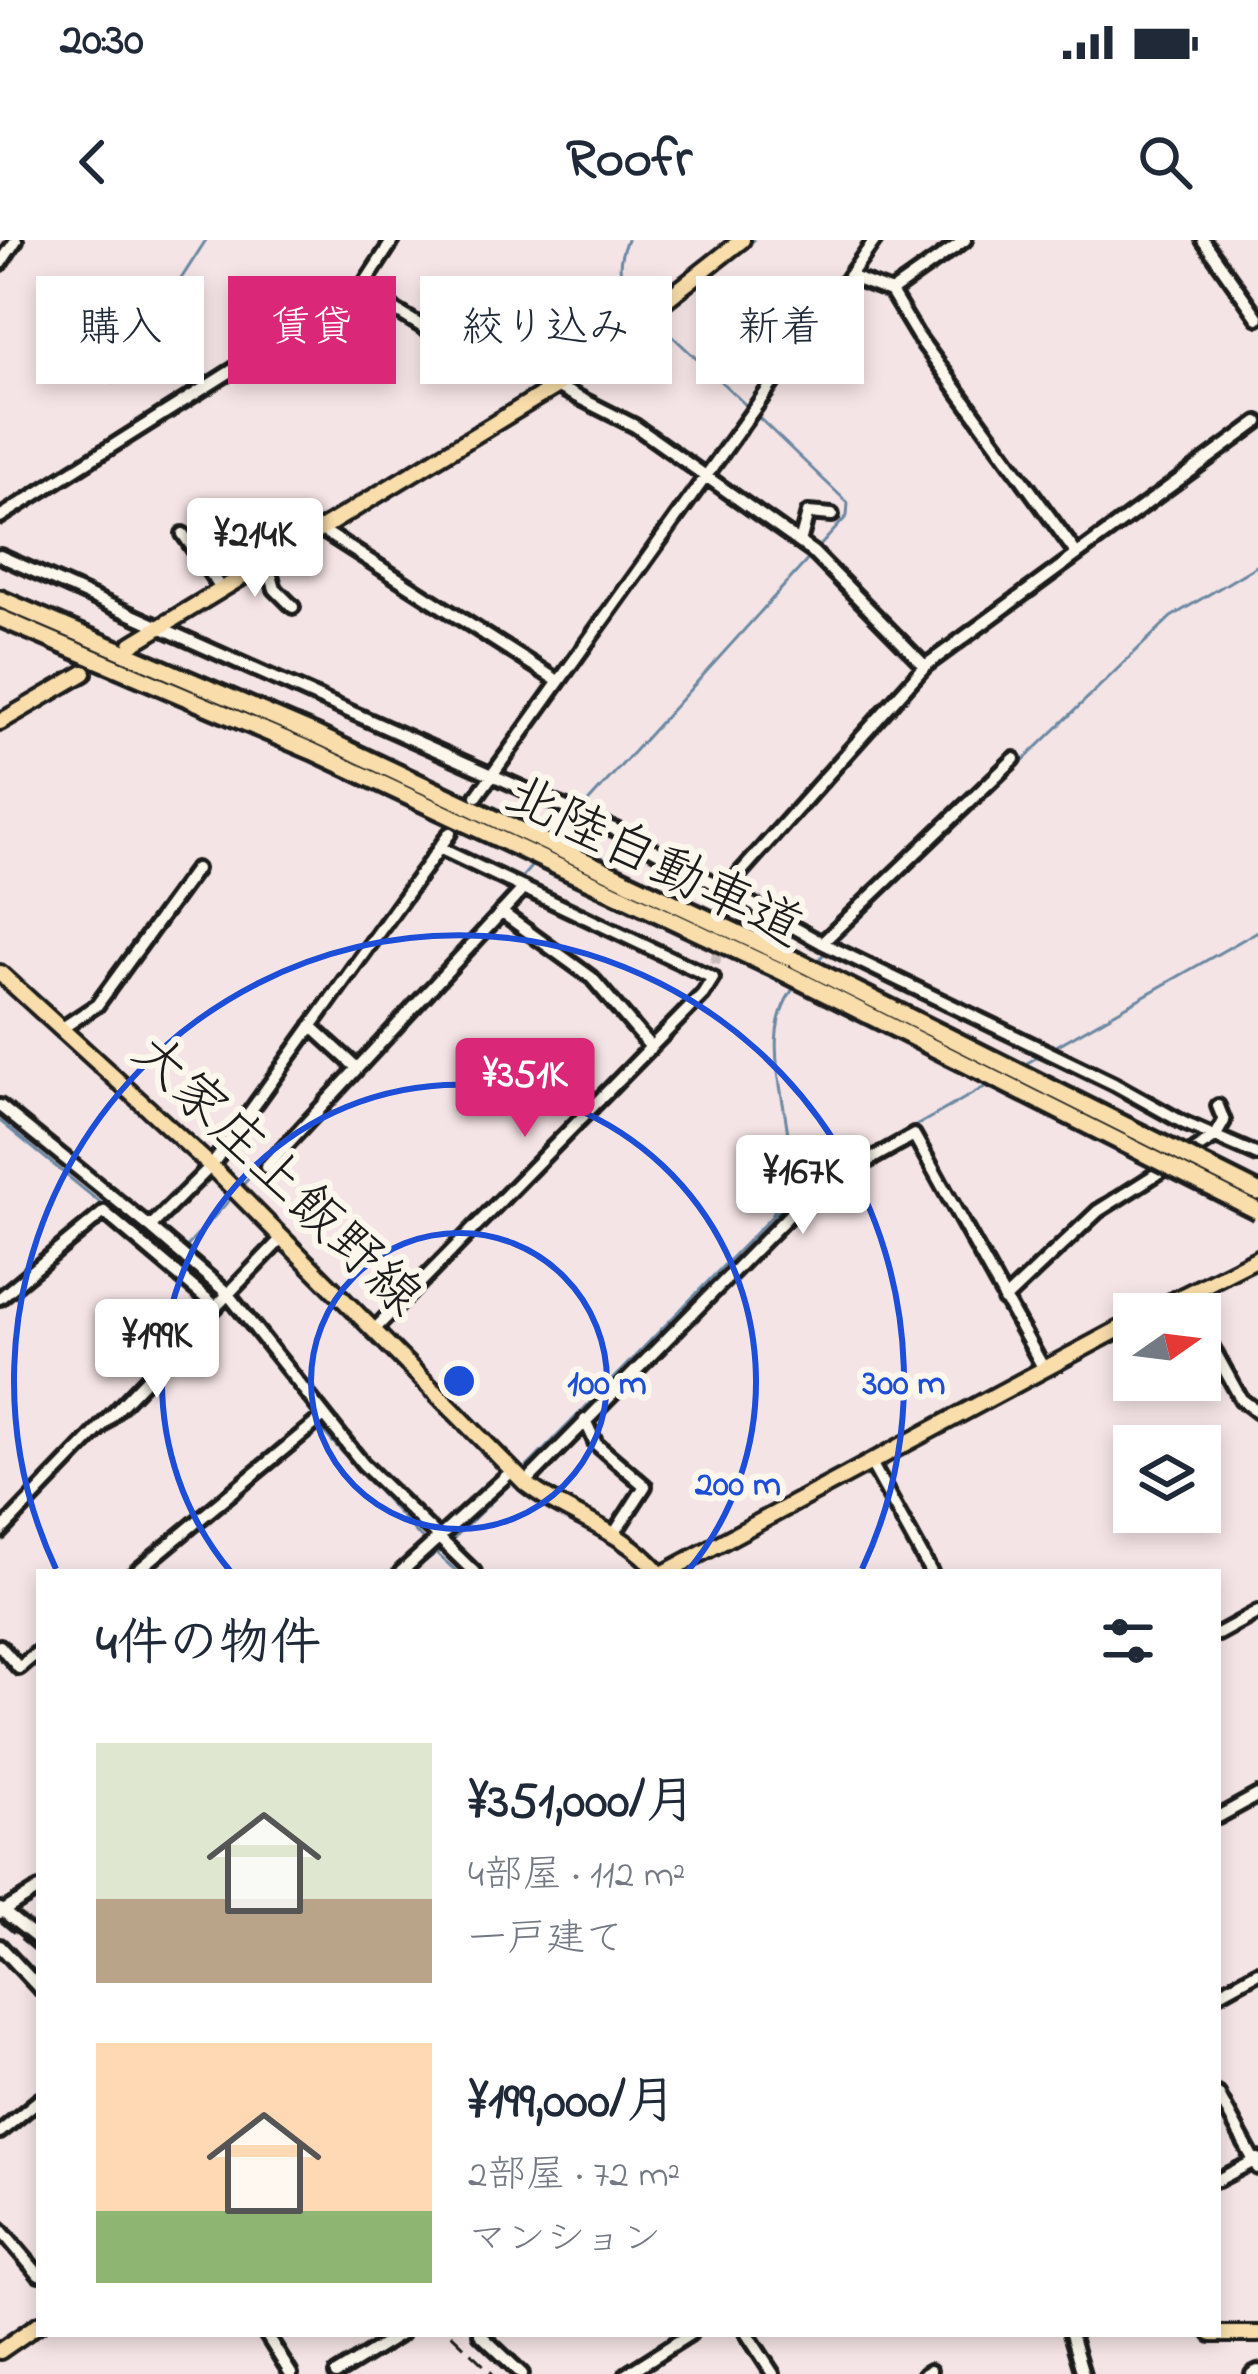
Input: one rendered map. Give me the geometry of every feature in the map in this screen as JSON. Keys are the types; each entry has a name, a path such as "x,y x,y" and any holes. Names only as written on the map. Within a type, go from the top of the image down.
{"highway":[{"name":"北陸自動車道","path":"0,599 317,735 1258,1188"},
{"name":"北陸自動車道","path":"0,618 312,751 791,967 1258,1211"},
{"path":"1145,1154 1258,1222"}],"main road":[{"path":"132,644 556,386 742,240"},
{"path":"0,722 84,673"},
{"name":"大家庄上飯野線","path":"0,973 211,1166 525,1483 614,1534 658,1569"},
{"path":"1187,1293 1258,1258"},
{"path":"668,1569 1113,1332"},
{"path":"0,2351 36,2326"},
{"path":"1221,2334 1258,2334"}],"street":[{"path":"0,264 16,240"},
{"path":"849,276 874,240"},
{"path":"891,292 965,240"},
{"path":"1203,240 1258,318"},
{"path":"369,276 390,241"},
{"path":"864,282 891,292 1076,554"},
{"path":"0,518 228,373"},
{"path":"551,384 620,416 800,542 925,666"},
{"path":"477,796 772,384"},
{"path":"724,913 728,890 925,666 1258,422"},
{"path":"800,542 808,513 832,515"},
{"path":"322,530 558,681"},
{"path":"184,534 222,590"},
{"path":"0,556 628,835 823,943 1258,1155"},
{"path":"267,563 275,589 293,607"},
{"path":"823,943 1014,759"},
{"path":"150,1227 211,1166 450,833"},
{"path":"373,1330 703,994 713,978 439,848"},
{"path":"61,1029 97,1006 196,869"},
{"path":"266,1167 524,887"},
{"path":"501,911 592,978 649,1045"},
{"path":"311,1026 357,1068"},
{"path":"0,1106 227,1293 362,1465 471,1569"},
{"path":"1004,1300 1098,1211 1215,1137 1224,1120 1218,1106"},
{"path":"525,1483 811,1193 914,1135 1044,1369"},
{"path":"0,1298 104,1212 214,1305"},
{"path":"0,1532 282,1238"},
{"path":"1221,1363 1241,1399 1258,1412"},
{"path":"140,1569 324,1416"},
{"path":"585,1420 596,1444 645,1486 614,1534"},
{"path":"870,1461 929,1569"},
{"path":"403,1569 512,1471"},
{"path":"1221,1632 1258,1612"},
{"path":"0,1646 19,1668 36,1654"},
{"path":"1221,1815 1258,1795"},
{"path":"36,1890 1,1911 36,1938"},
{"path":"0,1946 36,1985"},
{"path":"1221,1992 1258,1972"},
{"path":"1221,2099 1257,2162 1221,2179"},
{"path":"0,2132 36,2102"},
{"path":"0,2229 36,2271"},
{"path":"268,2337 291,2374"},
{"path":"336,2374 396,2337"},
{"path":"483,2337 522,2374"},
{"path":"627,2374 686,2337"},
{"path":"750,2337 773,2374"},
{"path":"1072,2337 1083,2374"}],"waterway":[{"path":"183,276 206,240"},
{"path":"621,276 627,240"},
{"path":"692,288 754,240"},
{"path":"672,336 750,409"},
{"path":"757,416 848,503 847,516 818,548"},
{"path":"581,810 812,555"},
{"path":"836,942 1171,617 1258,565"},
{"path":"552,841 574,817"},
{"path":"518,882 535,862"},
{"path":"356,1060 511,889"},
{"path":"1051,1049 1258,931"},
{"path":"815,963 829,949"},
{"path":"520,1474 772,1216 789,1171 776,1050 778,1027 797,984"},
{"path":"1020,1067 1043,1054"},
{"path":"296,1127 350,1067"},
{"path":"773,1215 813,1184 990,1084"},
{"path":"0,1121 216,1297"},
{"path":"239,1189 261,1165"},
{"path":"183,1251 233,1196"},
{"path":"319,1427 425,1542"},
{"path":"451,1541 513,1481"},
{"path":"415,1569 444,1547"},
{"path":"436,1553 454,1569"},
{"path":"12,1913 36,1901"}],"tunnel":[{"path":"713,978 719,940"}],"railway":[{"path":"0,1921 36,1951"},
{"path":"454,2337 493,2374"}]}
